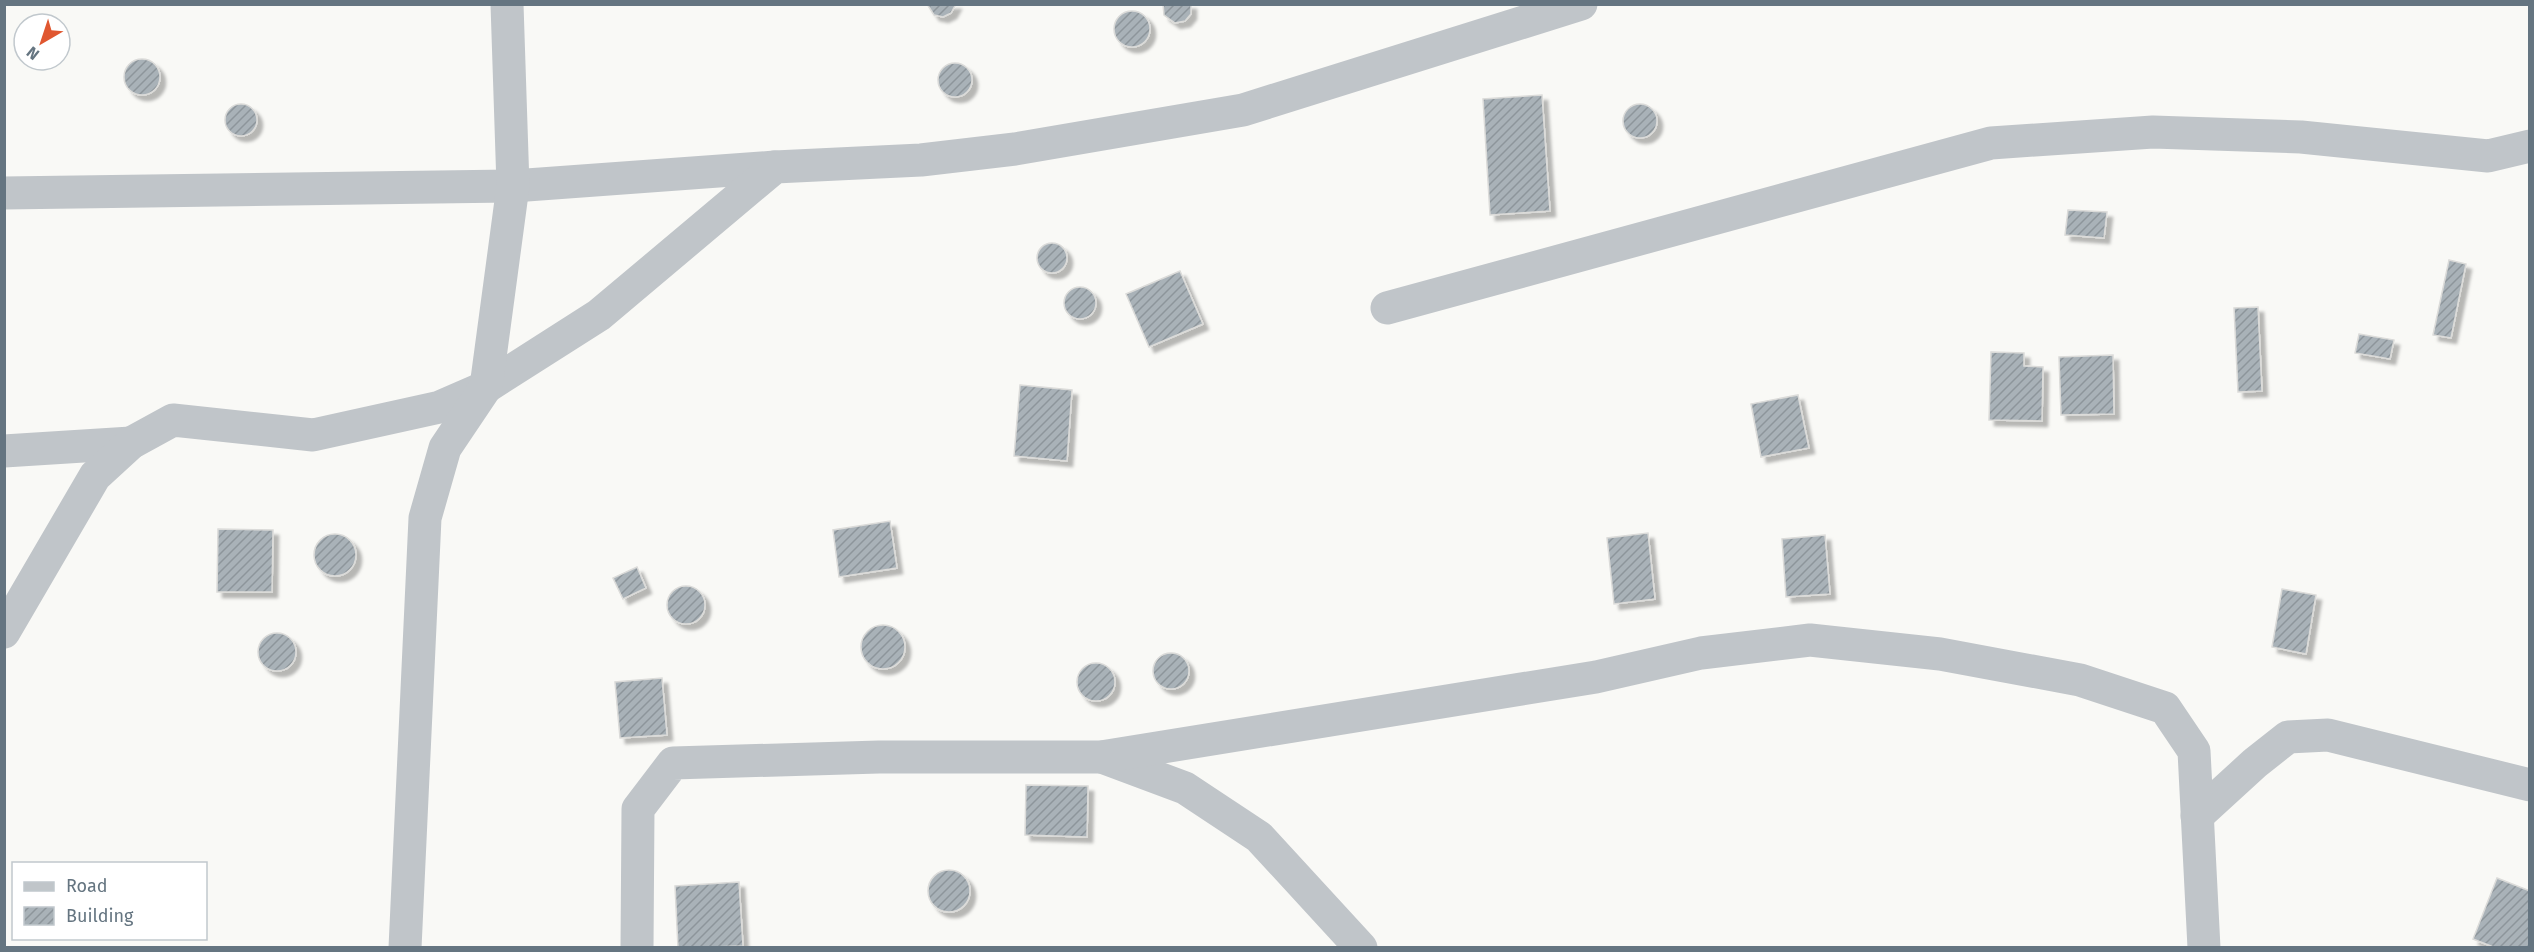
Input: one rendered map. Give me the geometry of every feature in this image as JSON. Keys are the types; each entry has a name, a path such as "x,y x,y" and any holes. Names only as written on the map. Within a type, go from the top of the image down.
{"street":[{"path":"405,948 425,518 445,448 486,387 513,186 507,4"},
{"path":"4,193 513,186 775,167 921,160 1003,151 1243,110 1581,4"},
{"path":"1387,308 1991,143 2152,132 2301,136 2488,156 2529,146"},
{"path":"4,632 95,476 131,442 173,420 313,435 440,407 486,387 599,315 775,167"},
{"path":"4,451 131,442"},
{"path":"637,948 638,809 673,763 879,757 1101,757 1596,677 1701,653 1810,640 1940,654 2080,680 2165,708 2194,751 2204,948"},
{"path":"2197,816 2255,763 2288,737 2328,735 2529,785"},
{"path":"1101,757 1185,788 1260,837 1361,948"}],"building":[{"path":"927,4 956,4 951,13 943,17 934,15"},
{"path":"1163,4 1191,4 1191,14 1185,21 1175,23 1164,15"},
{"path":"1132,11 1145,16 1150,29 1145,42 1132,47 1119,42 1114,29 1119,16"},
{"path":"142,59 155,64 160,77 155,90 142,95 129,90 124,77 129,64"},
{"path":"955,63 967,68 972,80 967,92 955,97 943,92 938,80 943,68"},
{"path":"1542,95 1550,211 1490,215 1483,99"},
{"path":"241,104 253,108 257,120 253,132 241,136 229,132 225,120 229,108"},
{"path":"1640,104 1652,109 1657,121 1652,133 1640,138 1628,133 1623,121 1628,109"},
{"path":"2068,210 2107,212 2104,238 2065,235"},
{"path":"1052,243 1063,247 1067,258 1063,269 1052,273 1041,269 1037,258 1041,247"},
{"path":"2449,260 2466,264 2451,338 2433,335"},
{"path":"1180,271 1203,324 1149,347 1126,294"},
{"path":"1080,287 1091,292 1096,303 1091,314 1080,319 1069,314 1064,303 1069,292"},
{"path":"2258,307 2262,391 2238,392 2234,308"},
{"path":"2359,334 2394,340 2390,359 2355,353"},
{"path":"1991,352 2024,353 2024,366 2043,367 2042,421 1989,420"},
{"path":"2113,355 2114,414 2061,415 2059,357"},
{"path":"1020,385 1072,390 1067,461 1014,456"},
{"path":"1798,395 1809,448 1761,457 1751,404"},
{"path":"890,521 897,568 839,577 833,530"},
{"path":"218,529 273,530 272,592 217,592"},
{"path":"1648,533 1655,599 1614,604 1607,538"},
{"path":"335,534 343,535 350,540 355,547 355,563 350,570 343,575 335,576 327,575 320,570 315,563 314,555 315,547 320,540 327,535"},
{"path":"1825,535 1830,594 1786,597 1782,539"},
{"path":"637,567 646,588 623,599 613,578"},
{"path":"686,586 700,591 705,605 700,619 686,624 672,619 667,605 672,591"},
{"path":"2282,589 2316,595 2306,654 2272,647"},
{"path":"883,625 898,632 905,647 898,662 883,669 868,662 861,647 868,632"},
{"path":"277,633 290,639 296,652 290,665 277,671 264,665 258,652 264,639"},
{"path":"1171,653 1183,659 1189,671 1183,683 1171,689 1159,683 1153,671 1159,659"},
{"path":"1096,663 1109,669 1115,682 1109,695 1096,701 1083,695 1077,682 1083,669"},
{"path":"662,678 667,735 620,738 615,682"},
{"path":"1026,785 1088,786 1087,837 1025,835"},
{"path":"949,870 957,871 964,876 969,883 969,899 964,906 957,911 949,912 941,911 934,906 929,899 928,891 929,883 934,876 941,871"},
{"path":"2497,878 2530,891 2530,948 2496,948 2473,939"},
{"path":"739,882 743,946 678,948 675,886"}]}
